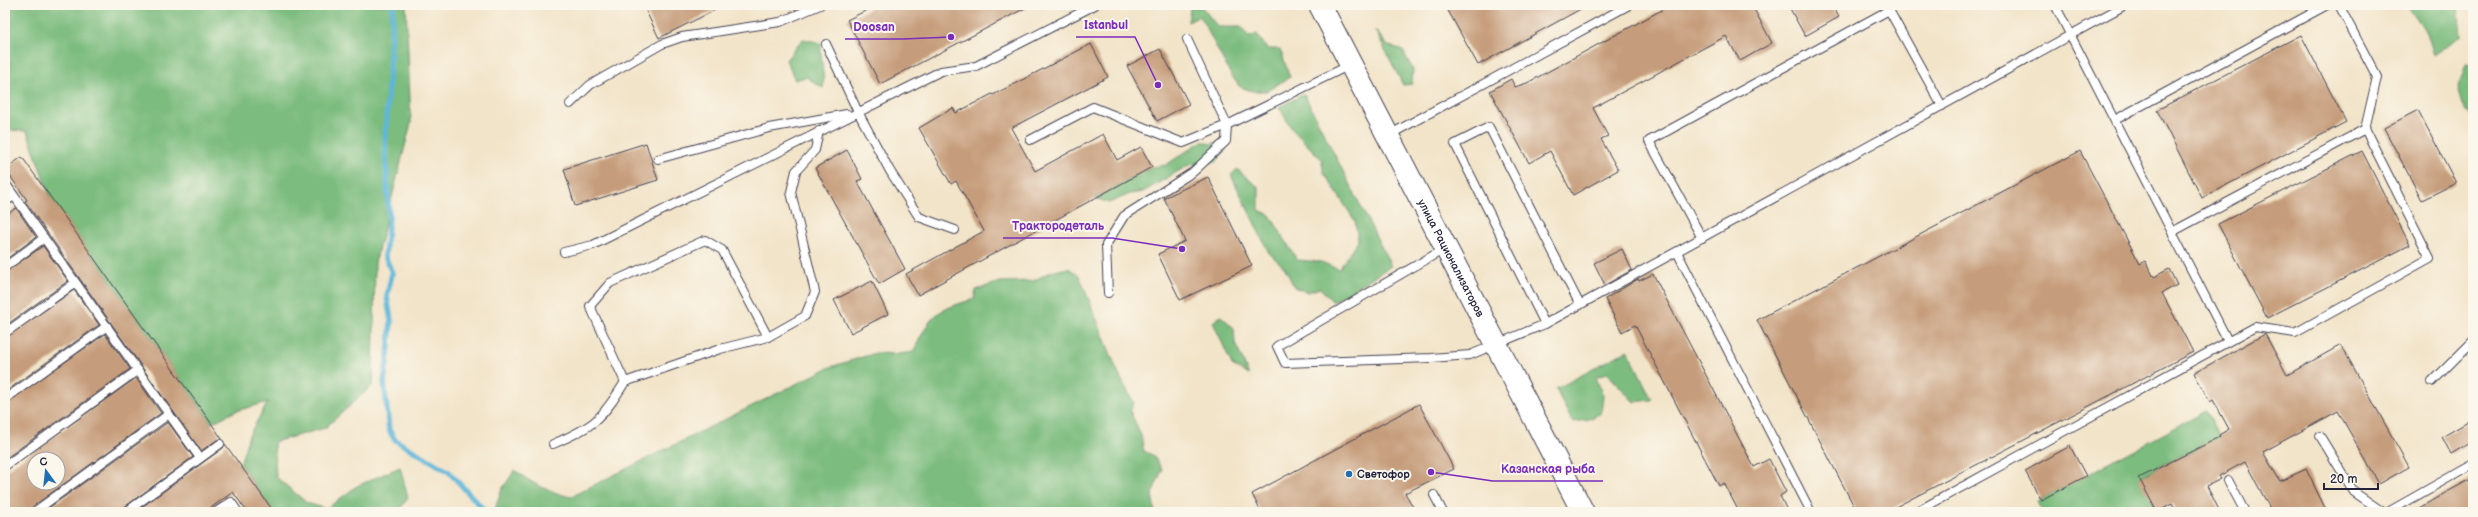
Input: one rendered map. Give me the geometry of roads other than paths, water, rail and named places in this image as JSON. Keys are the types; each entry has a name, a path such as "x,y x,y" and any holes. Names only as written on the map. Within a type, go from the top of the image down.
{"main road":[{"name":"улица Рационализаторов","path":"1320,5 1447,247 1583,512"}],"lane":[{"path":"570,104 590,85 662,44 682,37 780,22 820,5"},
{"path":"564,252 593,245 941,71 976,66 1095,5"},
{"path":"1388,136 1630,5"},
{"path":"2055,5 2116,120 2228,341"},
{"path":"1447,247 1277,346 1284,363 1432,358 1470,355 1497,345 1545,324 2126,5"},
{"path":"2116,120 2327,5"},
{"path":"1916,512 2255,327 2295,333 2430,258 2365,129 2377,77 2339,5"},
{"path":"1702,238 1649,141 1889,10 1942,106"},
{"path":"1108,293 1106,245 1124,216 1193,172 1226,141 1227,125 1187,39"},
{"path":"826,44 858,112 890,171 919,217 955,230"},
{"path":"1030,140 1092,107 1183,143 1227,125 1351,64"},
{"path":"658,159 769,128 858,112"},
{"path":"1545,324 1455,144 1489,126 1580,305"},
{"path":"2172,232 2365,129"},
{"path":"553,444 587,430 608,410 625,382 720,349 768,337 805,316 814,292 791,192 796,171 815,150 819,131"},
{"path":"5,184 200,458"},
{"path":"5,202 14,196"},
{"path":"5,267 44,238"},
{"path":"625,382 590,306 610,282 705,240 722,250 768,337"},
{"path":"1677,252 1811,512"},
{"path":"5,333 76,282"},
{"path":"5,399 106,326"},
{"path":"2432,382 2473,341"},
{"path":"5,466 138,370"},
{"path":"34,512 169,414"},
{"path":"2320,436 2354,492 2383,512"},
{"path":"126,512 220,444"},
{"path":"2388,512 2473,464"},
{"path":"2228,480 2245,512"},
{"path":"1434,495 1443,512"},
{"path":"216,512 231,502 238,512"}],"waterway":[{"path":"393,5 385,144 389,217 385,256 392,273 387,296 391,321 384,381 389,430 395,440 448,471 486,512"}],"place":[{"name":"Doosan","path":"951,37"},
{"name":"Istanbul","path":"1158,85"},
{"name":"Трактородеталь","path":"1182,249"},
{"name":"Казанская рыба","path":"1431,472"},
{"name":"Светофор","path":"1349,474"}]}
